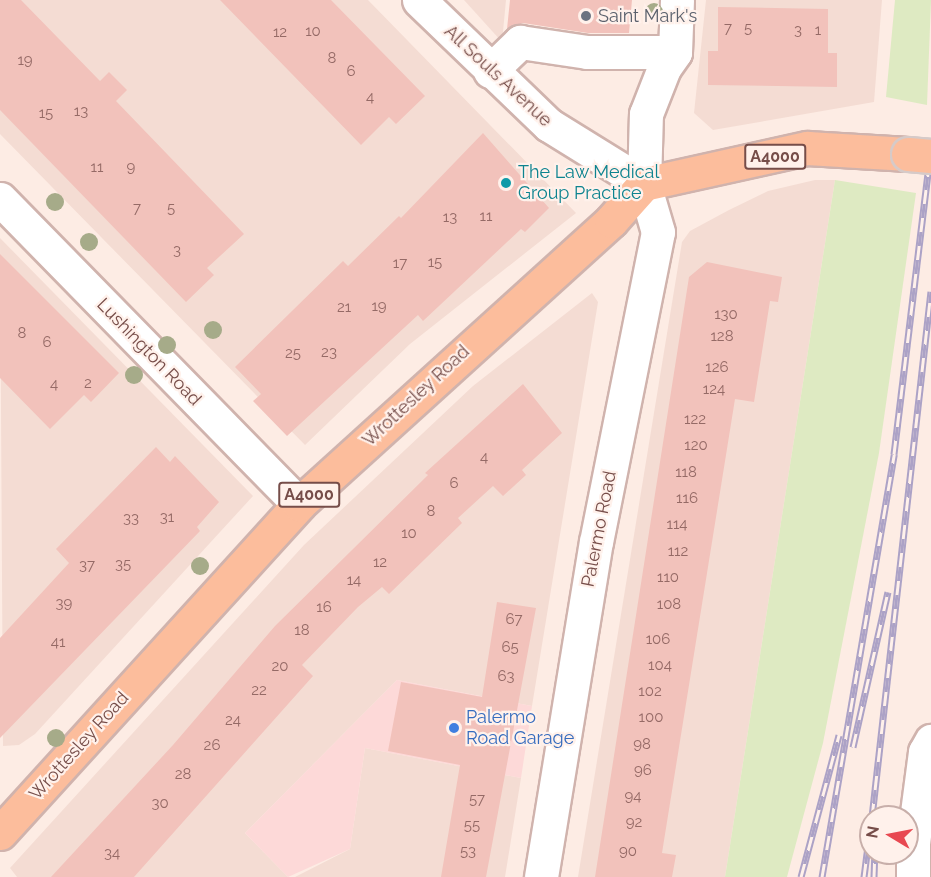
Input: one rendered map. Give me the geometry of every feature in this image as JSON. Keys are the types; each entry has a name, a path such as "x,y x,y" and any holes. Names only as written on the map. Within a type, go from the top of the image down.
{"main road":[{"name":"A4000","path":"644,184 807,148 920,155"},
{"name":"Wrottesley Road","path":"3,825 299,504 611,221 644,184"}],"street":[{"name":"All Souls Avenue","path":"419,0 490,71 549,125 644,184"},
{"path":"490,71 520,42 587,52 675,52 677,0"},
{"name":"Palermo Road","path":"541,877 596,542 658,232 644,184 646,114 664,68 675,52"},
{"name":"Lushington Road","path":"0,199 299,504"},
{"path":"913,877 913,843 923,763 931,741"}],"shaded area":[{"path":"0,0 368,0 576,213 410,344 305,445 0,134"},
{"path":"464,0 506,0 502,42"},
{"path":"706,0 882,0 874,102 713,130 694,113"},
{"path":"815,180 835,180 725,877 578,877 682,242 690,231 768,191"},
{"path":"0,238 253,496 35,734 19,745 3,746"},
{"path":"592,293 598,302 532,706 397,680 245,833 288,877 17,877 10,868 304,545 473,386"},
{"path":"397,680 532,706 521,778 365,748 350,849 288,877 245,833"},
{"path":"365,748 521,778 505,877 295,877 350,849"}],"green space":[{"path":"895,0 931,0 927,105 886,97"},
{"path":"835,180 916,193 879,453 823,743 787,877 725,877"}],"building":[{"path":"0,0 21,0 100,81 109,72 127,90 116,101 244,234 207,268 214,275 186,302 0,110"},
{"path":"220,0 331,0 425,96 396,124 389,117 361,145"},
{"name":"Saint Mark's","path":"510,0 632,0 629,33 588,33 523,23 507,29"},
{"path":"718,7 828,9 828,53 837,53 837,87 708,85 708,51 718,51"},
{"path":"483,133 549,208 525,232 521,229 423,321 418,315 287,436 253,401 261,394 235,367 343,261 348,266 399,216 401,218"},
{"path":"0,254 119,373 91,402 84,395 50,429 0,378"},
{"path":"707,262 782,277 778,302 770,301 754,402 735,399 662,853 676,855 672,877 595,877 689,277"},
{"path":"523,384 562,433 522,470 526,475 503,496 493,486 458,518 462,523 389,594 382,587 358,607 302,665 313,676 134,877 51,877 173,745 275,626 428,475 425,473"},
{"path":"156,447 170,462 175,456 219,502 197,527 200,531 0,738 0,638 69,563 56,549"},
{"path":"497,602 536,608 486,877 441,877 460,765 388,751 401,682 482,697"}],"railway":[{"path":"822,877 894,454 931,148"},
{"path":"873,805 931,291"},
{"path":"853,747 888,592"},
{"path":"801,877 839,735"},
{"path":"864,877 866,865"},
{"path":"874,865 874,877"}],"place":[{"name":"Saint Mark's","path":"586,16"},
{"name":"The Law Medical Group Practice","path":"506,183"},
{"name":"Palermo Road Garage","path":"454,728"}]}
